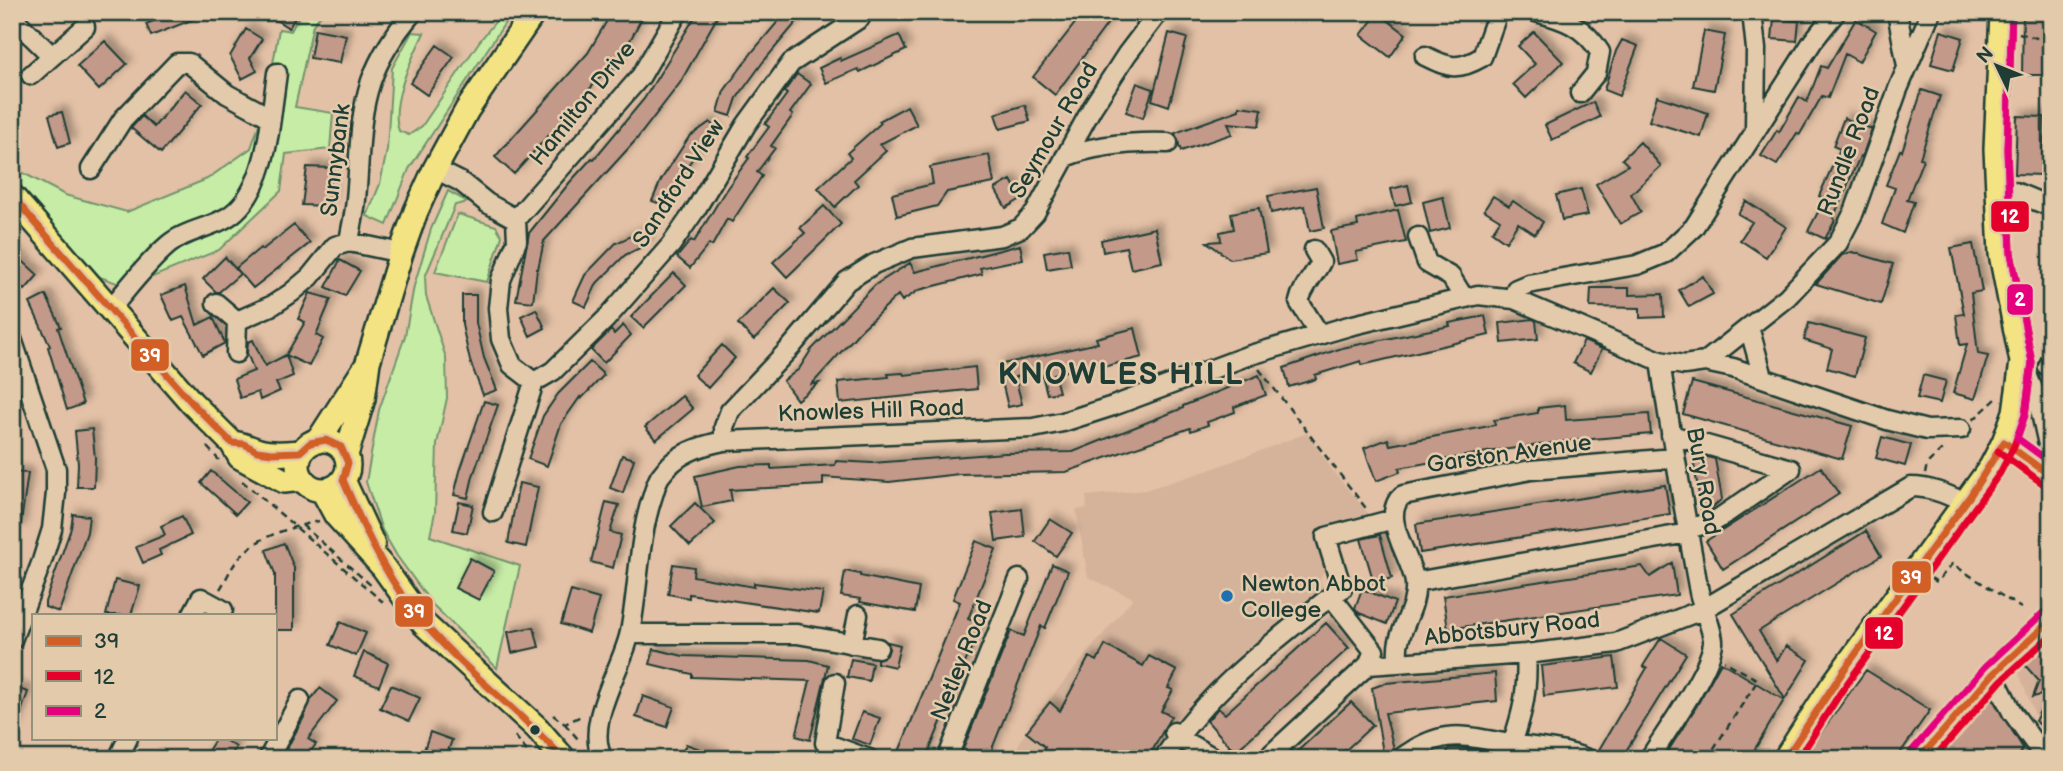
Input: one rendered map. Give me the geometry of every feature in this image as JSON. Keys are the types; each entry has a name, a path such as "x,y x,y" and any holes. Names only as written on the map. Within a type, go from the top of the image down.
{"main road":[{"path":"346,455 363,399 368,362 416,211 467,110 534,12"},
{"path":"1785,759 1832,686 1991,467 2015,412 2022,362 2001,254 1998,185 2002,20"},
{"path":"12,196 192,403 232,443 240,457 284,481 302,479"},
{"path":"333,485 307,485 302,479 297,461 368,362"},
{"path":"232,443 272,453 334,442 346,455 348,463 333,485"},
{"path":"333,485 383,567 425,624 537,728 564,759"}],"street":[{"name":"Sunnybank","path":"349,242 356,201 362,119 370,82 393,38 413,12"},
{"name":"Hamilton Drive","path":"516,219 641,76 678,12"},
{"name":"Sandford View","path":"534,382 553,371 580,345 643,279 671,245 696,209 746,125 791,64 860,18 862,12"},
{"name":"Seymour Road","path":"724,441 724,427 730,411 791,347 847,281 874,264 912,248 1002,236 1021,228 1035,213 1127,54 1159,12"},
{"path":"1536,12 1564,19 1582,30 1600,51 1596,73 1580,93"},
{"path":"1752,12 1756,49 1755,129"},
{"path":"1514,299 1516,289 1528,284 1637,264 1666,253 1694,226 1813,41 1836,12"},
{"name":"Rundle Road","path":"1897,12 1907,66"},
{"name":"Rundle Road","path":"1705,362 1787,297 1838,243 1854,212 1907,66 1931,12"},
{"path":"1425,56 1444,65 1459,67 1482,57 1495,13"},
{"path":"12,17 52,56"},
{"path":"32,75 85,27"},
{"path":"91,169 123,119 177,63 189,63 227,94 271,118"},
{"path":"110,308 168,245 180,236 226,218 245,199 259,177 267,150 277,73"},
{"path":"1065,157 1090,148 1141,142 1168,143"},
{"path":"435,169 461,182 516,219 517,241 502,280 498,308 501,339 512,365 534,382 493,512"},
{"path":"1998,185 2051,207"},
{"path":"1418,237 1427,263 1451,277 1464,298"},
{"path":"237,321 273,305 291,293 310,277 334,246 349,242 401,253"},
{"path":"1314,250 1321,262 1300,295 1299,302 1320,335"},
{"name":"Knowles Hill Road","path":"603,759 598,750 597,736 603,708 630,634 645,519 659,476 684,453 701,445 724,441 1033,428 1063,422 1113,406 1247,356 1464,298 1491,295 1514,299 1660,361 1685,365 1705,362 1763,377 1887,420 1927,430 1961,429"},
{"path":"216,303 237,321"},
{"path":"236,353 237,321"},
{"path":"1749,327 1763,377"},
{"path":"12,640 52,529 56,493 56,469 13,341"},
{"name":"Bury Road","path":"1660,361 1674,458 1702,610 1713,634 1710,653"},
{"path":"2022,362 2039,404 2051,458"},
{"path":"1415,582 1688,531 1715,521 1791,469 1671,435"},
{"path":"2004,442 2051,476"},
{"name":"Garston Avenue","path":"1394,515 1395,502 1403,495 1439,487 1531,470 1674,458"},
{"name":"Abbotsbury Road","path":"1368,665 1526,654 1616,643 1702,610 1901,492 1911,487 1922,487"},
{"path":"1922,487 1966,503"},
{"path":"1163,759 1175,734 1265,648 1342,589 1326,537 1394,515 1415,582 1412,609 1399,642 1398,663"},
{"name":"Netley Road","path":"947,759 1019,579"},
{"path":"1266,759 1368,665 1374,651 1331,596"},
{"path":"193,614 201,598 217,607"},
{"path":"852,644 858,615"},
{"path":"1919,759 1993,674 2051,620"},
{"path":"630,634 797,634 878,648"},
{"path":"1649,759 1702,673 1710,653"},
{"path":"1509,751 1526,699 1526,654"},
{"path":"1993,674 2012,712 2045,758"},
{"path":"835,683 825,743 869,759"},
{"path":"268,759 300,700"},
{"path":"1175,734 1216,759"},
{"path":"1400,759 1421,744 1442,737 1466,734 1509,751 1561,750 1580,758"},
{"path":"118,759 127,740"}],"path":[{"path":"2002,20 2051,42"},
{"path":"1247,356 1369,512 1394,515"},
{"path":"1922,487 1927,464 1961,429 1993,404 1998,395"},
{"path":"217,607 234,563 247,550 287,528 302,525 380,593 389,597 404,596"},
{"path":"1917,569 1937,582 1952,564 2021,608"},
{"path":"1707,759 1758,680 1710,653"},
{"path":"565,724 593,708 603,708"},
{"path":"546,711 565,724 578,739"}],"shaded area":[{"name":"Newton Abbot College","path":"1307,433 1335,474 1373,519 1321,530 1328,562 1320,579 1323,596 1156,759 1010,759 1034,718 1133,598 1088,577 1076,510 1087,508 1086,496 1145,490 1206,471"},
{"path":"2051,636 2051,736 2039,726 2016,665"}],"green space":[{"path":"301,12 323,12 313,25 295,107 333,113 330,149 286,154 281,191 219,250 128,287 100,277 12,179 12,167 65,195 127,212 207,179 251,148 266,104 279,29 291,31"},
{"path":"503,12 512,12 409,169 387,225 367,216 380,184 387,150 392,68 412,32 424,33 403,81 397,108 399,131 409,135 422,126 479,42"},
{"path":"448,191 468,202 455,205 425,277 426,296 446,358 447,398 437,444 435,512 430,536 520,566 497,668 432,604 397,556 382,530 366,482 379,410 405,336 414,286 431,229"},
{"path":"458,214 496,226 502,236 487,282 435,272"}],"building":[{"path":"175,12 209,13 151,36 146,24"},
{"path":"263,12 298,12 289,28"},
{"path":"612,12 645,12 615,69 611,65 514,174 495,157 588,53"},
{"path":"698,12 720,12 680,83 636,140 544,241 533,302 516,300 529,233 570,182 592,158 594,159 644,99"},
{"path":"786,12 805,12 737,98 731,116 718,112 724,91"},
{"path":"1084,12 1116,12 1055,95 1033,77"},
{"path":"2023,12 2046,12 2044,75 2022,75"},
{"path":"1378,13 1406,34 1390,57 1361,35"},
{"path":"1774,19 1799,21 1797,41 1772,39"},
{"path":"1856,19 1876,31 1859,62 1845,54 1828,98 1822,96 1800,134 1797,133 1777,165 1761,156 1777,130 1779,132 1799,97 1807,102 1821,66 1827,68"},
{"path":"246,29 262,39 250,58 257,71 242,79 230,56"},
{"path":"315,29 346,35 340,63 310,58"},
{"path":"1704,31 1725,35 1714,90 1693,86"},
{"path":"1941,31 1963,38 1953,70 1931,64"},
{"path":"1534,32 1563,62 1526,98 1513,84 1535,64 1518,46"},
{"path":"1169,33 1187,38 1169,106 1152,100"},
{"path":"899,35 906,50 860,72 858,69 826,83 819,68"},
{"path":"1622,40 1638,46 1619,96 1604,90"},
{"path":"105,41 127,64 99,90 77,66"},
{"path":"437,45 454,57 427,95 410,83"},
{"path":"797,74 811,84 771,146 775,148 757,172 762,176 732,222 727,219 712,246 709,244 690,268 677,257 691,240 694,242 769,127 765,124 787,94 784,92"},
{"path":"1137,83 1153,89 1143,118 1126,112"},
{"path":"185,90 202,104 161,153 131,128 142,116 154,127"},
{"path":"1922,90 1940,96 1920,158 1923,159 1907,200 1914,202 1903,233 1882,224 1895,188 1886,185 1900,150 1902,151"},
{"path":"1657,96 1708,113 1701,137 1649,121"},
{"path":"1593,102 1600,117 1552,140 1545,125"},
{"path":"1025,105 1030,121 1000,129 995,114"},
{"path":"907,106 917,125 880,144 886,151 854,180 858,185 835,207 818,188 851,158 847,153 881,123 879,121"},
{"path":"1239,106 1262,109 1259,126 1228,123 1232,134 1181,151 1175,133 1239,110"},
{"path":"62,112 70,143 58,147 49,115"},
{"path":"2017,116 2044,117 2042,175 2015,174"},
{"path":"1844,118 1872,129 1825,239 1808,231 1825,199 1819,196 1840,149 1833,146"},
{"path":"710,122 719,134 700,147 674,187 666,206 652,201 661,180 689,137"},
{"path":"1640,142 1661,166 1631,194 1641,212 1620,224 1596,184 1628,165 1622,159"},
{"path":"989,155 994,183 947,192 937,206 897,216 892,194 933,184 930,167"},
{"path":"307,167 331,168 329,206 302,205"},
{"path":"1011,180 1021,199 1006,208 995,189"},
{"path":"1408,185 1412,202 1395,206 1391,189"},
{"path":"1316,187 1324,228 1310,231 1305,206 1271,213 1268,196"},
{"path":"1581,189 1588,215 1562,220 1556,195"},
{"path":"1493,196 1509,206 1513,201 1543,222 1535,234 1518,223 1506,242 1492,232 1500,220 1484,210"},
{"path":"1443,197 1450,228 1430,233 1423,202"},
{"path":"1746,201 1786,227 1766,257 1740,240 1752,222 1738,214"},
{"path":"824,206 841,224 787,277 773,262 805,233 800,228"},
{"path":"1259,208 1267,253 1230,259 1207,242 1221,241 1220,232 1234,229 1231,213"},
{"path":"1398,210 1406,242 1356,252 1358,260 1337,264 1331,231 1358,226 1357,220"},
{"path":"294,225 310,243 253,288 236,268"},
{"path":"1155,228 1162,262 1131,269 1126,247 1103,252 1101,240"},
{"path":"642,231 648,244 625,255 597,283 586,307 573,301 585,275 616,243"},
{"path":"1973,244 1982,291 1971,293 1978,354 1988,356 1975,399 1953,393 1967,344 1960,345 1956,315 1964,314 1951,248"},
{"path":"1020,245 1023,259 980,268 982,274 919,290 902,301 898,295 860,331 812,384 819,383 797,400 783,381 799,369 811,350 875,285 910,263 915,272"},
{"path":"1068,248 1071,265 1047,269 1044,252"},
{"path":"12,251 38,275 25,290 12,278"},
{"path":"1852,252 1893,264 1881,304 1816,284 1842,255"},
{"path":"225,257 240,274 216,292 203,279"},
{"path":"340,260 360,271 345,296 326,287"},
{"path":"674,273 686,285 643,328 631,317"},
{"path":"1703,276 1713,294 1689,307 1679,290"},
{"path":"185,286 197,325 213,317 225,343 203,355 183,317 173,321 161,295"},
{"path":"774,288 790,303 754,340 738,324"},
{"path":"1591,288 1629,288 1629,295 1663,294 1664,317 1640,318 1640,308 1590,307"},
{"path":"310,293 331,299 316,335 323,339 309,366 286,355 305,322 298,319"},
{"path":"46,295 61,327 58,328 83,404 67,410 48,347 50,346 30,303"},
{"path":"462,295 476,295 476,323 484,358 497,390 483,395 470,361 462,325"},
{"path":"536,309 545,328 530,336 521,316"},
{"path":"1485,316 1489,335 1362,365 1361,361 1315,375 1316,379 1289,387 1284,368 1342,348 1450,326 1449,323"},
{"path":"1533,319 1536,321 1538,339 1502,343 1500,323"},
{"path":"1809,323 1865,338 1855,376 1827,368 1832,349 1804,340"},
{"path":"623,325 631,335 604,363 591,350 611,330 614,334"},
{"path":"1135,328 1142,357 1103,367 1102,362 1054,374 1059,392 1047,394 1041,371 1015,377 1022,404 1008,407 998,365 1098,343 1096,338"},
{"path":"253,340 265,366 286,355 293,376 276,383 280,391 260,400 258,392 240,398 234,379 254,371 247,353 248,342"},
{"path":"1584,341 1602,349 1591,372 1573,363"},
{"path":"722,345 735,358 708,388 694,375"},
{"path":"590,362 604,375 581,399 580,397 561,424 547,466 528,459 543,416 558,394"},
{"path":"975,367 977,389 840,403 838,382 889,377 888,374 904,375"},
{"path":"1259,375 1266,395 1234,407 1235,412 1207,422 1208,425 1191,431 1190,428 1066,472 959,474 889,482 823,477 823,485 730,490 732,501 702,507 695,476 740,466 771,465 771,469 835,465 836,461 872,463 1005,453 1073,452"},
{"path":"1923,375 1946,381 1940,403 1917,398"},
{"path":"1692,382 1852,426 1842,459 1683,414"},
{"path":"682,396 693,409 656,440 645,427"},
{"path":"484,401 498,405 468,498 454,495 460,471"},
{"path":"1565,405 1566,420 1649,414 1651,434 1487,452 1399,468 1400,472 1376,481 1364,448 1388,439 1390,445 1495,425 1494,420 1538,413 1538,408"},
{"path":"92,429 94,487 77,487 75,431"},
{"path":"1882,437 1911,445 1905,466 1876,458"},
{"path":"1692,453 1715,459 1722,499 1702,513"},
{"path":"622,455 634,459 623,493 610,488"},
{"path":"1821,467 1839,494 1723,569 1706,541"},
{"path":"211,471 247,502 236,514 201,483"},
{"path":"12,472 28,473 20,530 12,529"},
{"path":"519,483 538,487 526,547 508,543"},
{"path":"1665,485 1670,514 1420,553 1416,524"},
{"path":"459,502 473,505 467,533 453,530"},
{"path":"606,502 619,505 610,532 621,535 613,568 591,562"},
{"path":"695,503 715,523 690,546 671,526"},
{"path":"1022,509 1025,537 996,541 992,513"},
{"path":"73,514 89,516 87,532 59,612 45,607 45,602 71,528"},
{"path":"182,516 191,535 159,550 161,555 143,563 136,547 165,535 161,526"},
{"path":"1050,519 1072,533 1056,556 1035,541"},
{"path":"1866,531 1881,556 1759,631 1777,661 1786,646 1809,660 1785,699 1733,614"},
{"path":"1380,535 1392,578 1374,583 1361,539"},
{"path":"976,541 996,549 968,619 981,624 926,759 896,759 960,602 953,599"},
{"path":"284,543 294,568 294,630 276,630 275,574 266,550"},
{"path":"470,558 494,571 479,600 455,588"},
{"path":"1672,563 1677,595 1448,629 1443,596 1642,566 1650,577"},
{"path":"673,564 694,567 693,576 754,587 754,583 823,592 819,613 689,594 689,598 668,594"},
{"path":"1052,564 1068,571 1045,628 1041,626 988,759 959,759 1011,631 1024,636"},
{"path":"845,571 919,588 915,612 841,596"},
{"path":"115,580 140,586 131,614 106,614"},
{"path":"1362,589 1395,602 1387,624 1359,613 1355,608"},
{"path":"571,591 599,599 589,633 561,624"},
{"path":"340,622 366,633 356,656 330,645"},
{"path":"1326,623 1349,648 1235,752 1207,721 1218,708 1225,714"},
{"path":"534,627 539,647 512,653 508,632"},
{"path":"2051,636 2051,734 2035,721 2049,693 2033,697 2039,681 2022,662"},
{"path":"1661,638 1686,654 1621,759 1605,759 1597,753 1647,668 1643,666"},
{"path":"888,642 900,645 895,667 877,663 877,659 887,655"},
{"path":"1105,645 1143,666 1149,656 1177,671 1168,688 1173,690 1161,711 1171,716 1148,759 1039,759 1045,747 1026,732 1050,702 1060,711 1089,657 1097,661"},
{"path":"654,649 683,656 809,660 828,665 810,740 796,736 810,681 692,677 692,674 650,664"},
{"path":"364,652 388,663 379,686 354,676"},
{"path":"1614,657 1618,687 1544,696 1541,666"},
{"path":"851,659 872,663 869,681 847,677"},
{"path":"1721,662 1784,700 1749,759 1663,759 1696,707"},
{"path":"1866,670 1930,710 1896,759 1802,759"},
{"path":"1495,673 1497,701 1385,713 1394,749 1384,759 1372,688 1386,683"},
{"path":"391,685 420,698 409,721 380,708"},
{"path":"12,687 28,692 14,732 12,731"},
{"path":"320,688 337,701 308,739 316,744 305,759 281,759 311,699"},
{"path":"1990,695 2023,748 2018,759 1936,759"},
{"path":"643,696 674,707 667,727 636,717"},
{"path":"1351,702 1373,725 1336,759 1289,759"},
{"path":"862,712 880,718 870,745 852,739"},
{"path":"430,732 452,740 445,759 423,753"},
{"path":"215,740 224,740 236,747 229,759 203,759"},
{"path":"686,744 722,757 722,759 680,759"},
{"path":"1449,748 1481,750 1478,759 1445,759"}],"transit line":[{"name":"12","path":"1798,759 1841,692 2000,473 2014,446 2025,415 2032,362 2011,253 2007,149 2012,12"},
{"name":"2","path":"2012,12 2007,149 2011,253 2032,362 2025,415 2017,438 2051,463"},
{"name":"39","path":"12,196 192,403 232,443 272,453 300,452 310,443 326,440 341,447 348,463 343,480 350,497 382,562 411,608 447,648 564,759"},
{"name":"39","path":"1785,759 1844,670 1970,496 2004,442 2051,476"},
{"name":"12","path":"1998,451 2045,485"},
{"name":"2","path":"1911,752 1985,667 2044,612"},
{"name":"39","path":"1919,759 1993,674 2051,620"},
{"name":"12","path":"1933,759 2001,681 2051,635"}],"place":[{"name":"Newton Abbot College","path":"1227,596"}],"district":[{"name":"KNOWLES HILL","path":"1121,374"}]}
